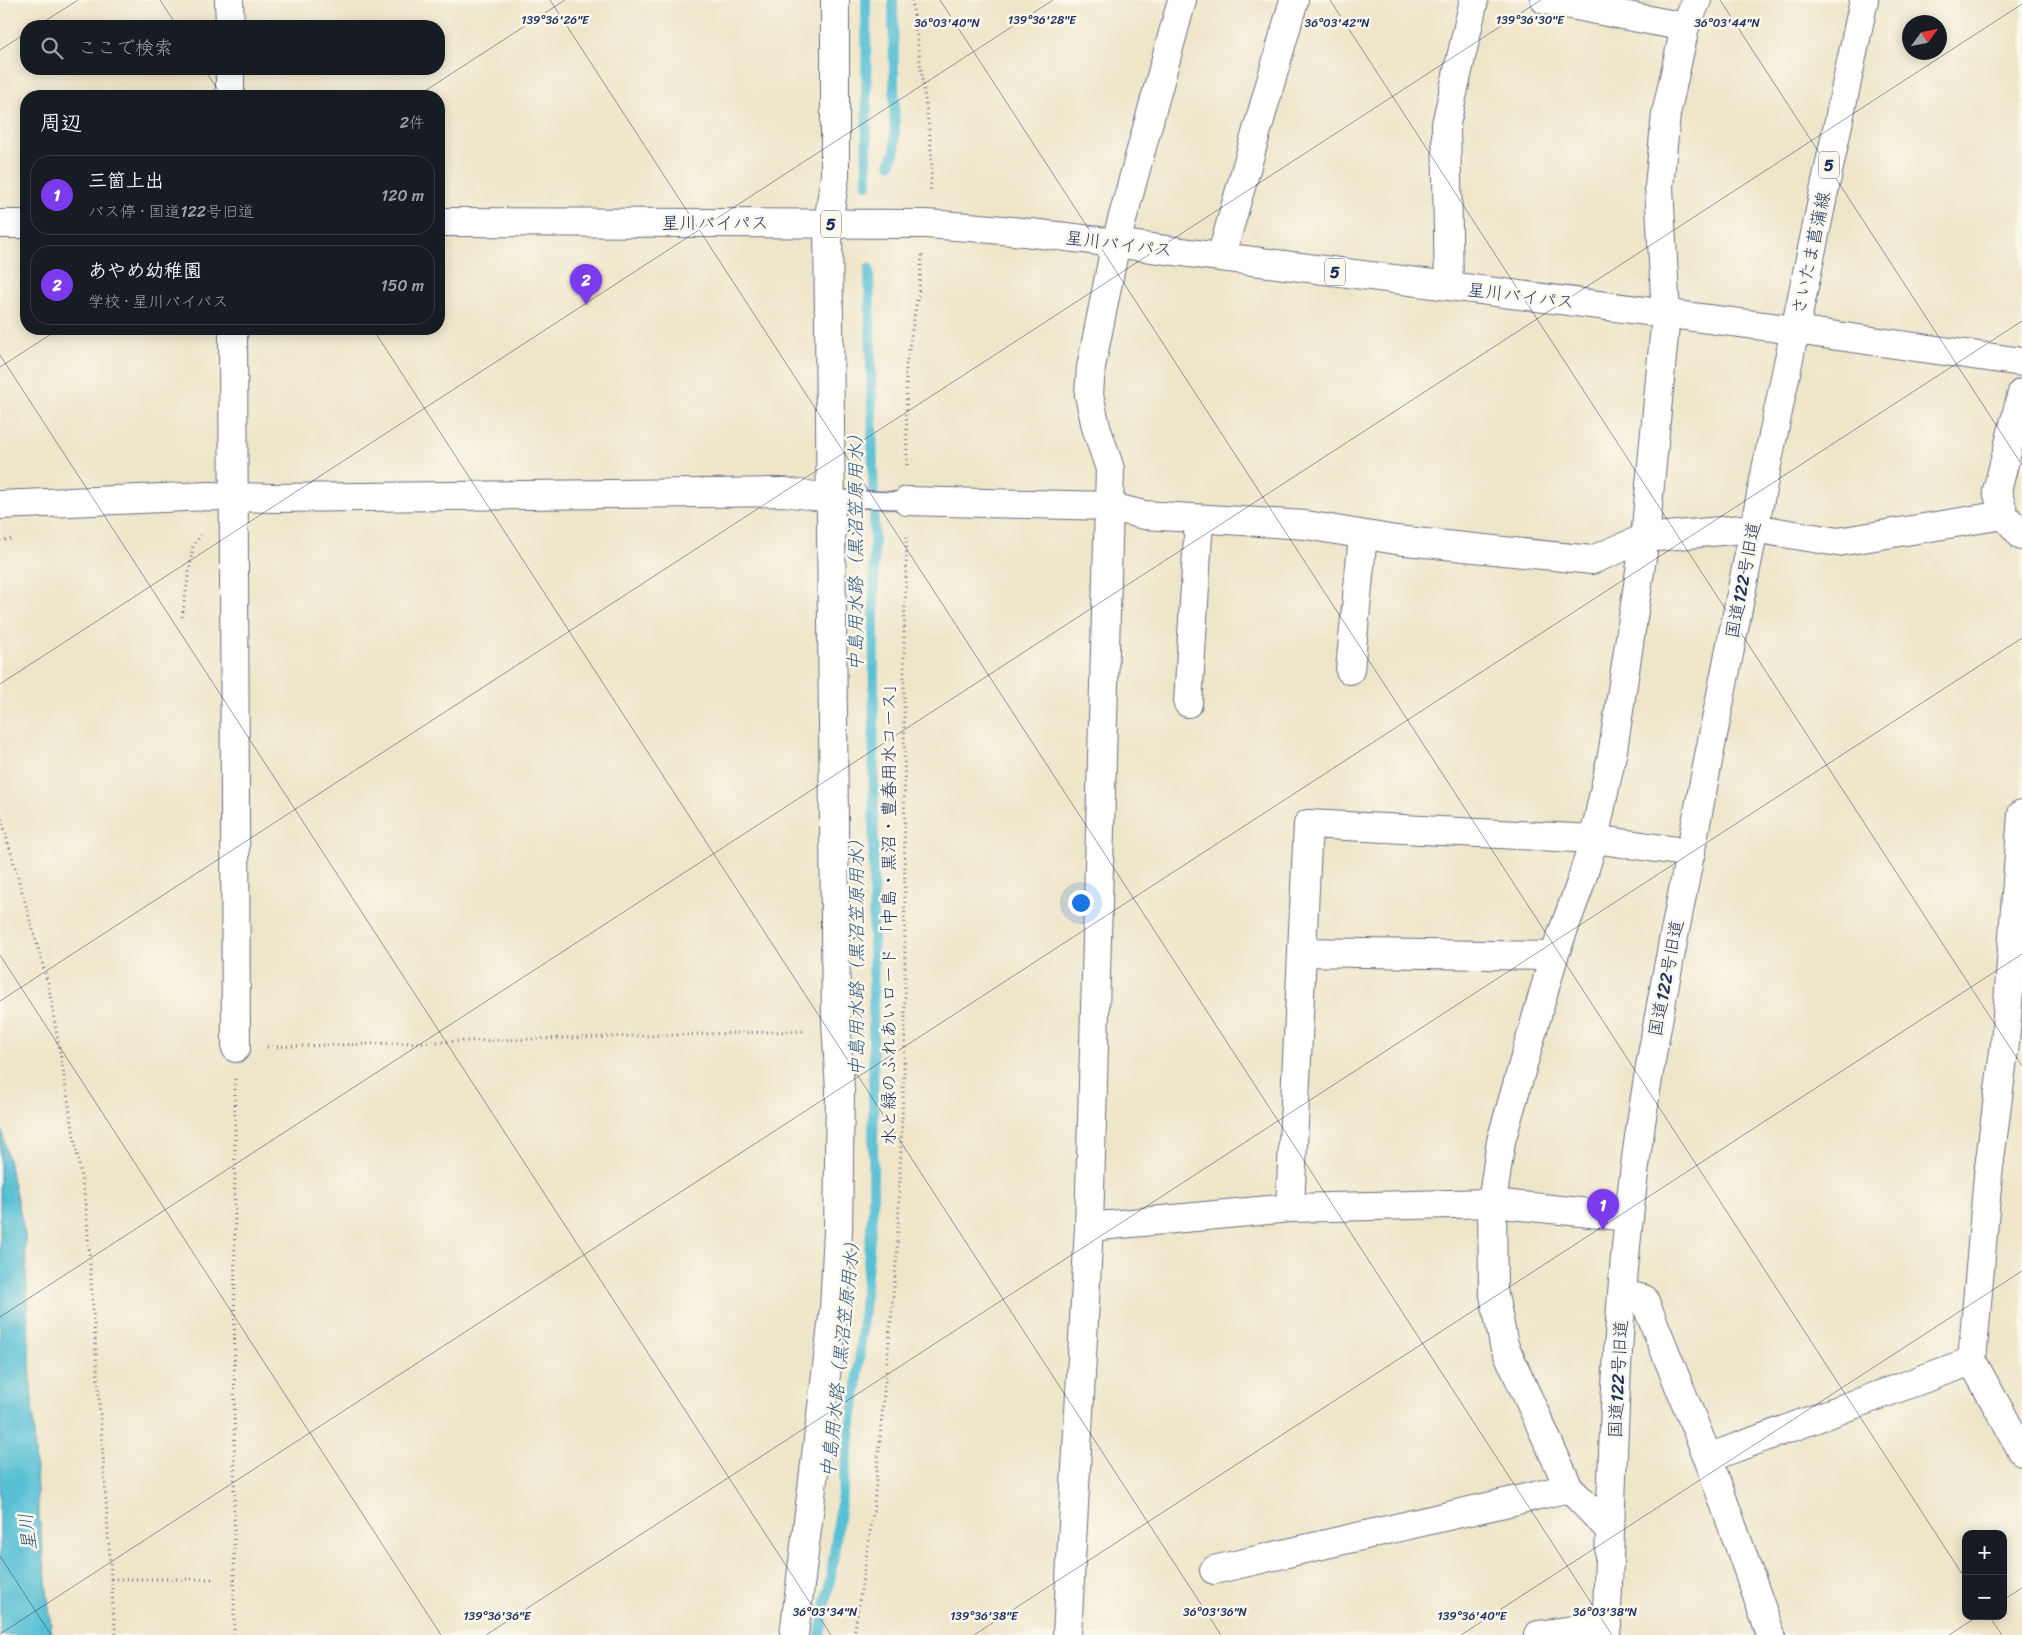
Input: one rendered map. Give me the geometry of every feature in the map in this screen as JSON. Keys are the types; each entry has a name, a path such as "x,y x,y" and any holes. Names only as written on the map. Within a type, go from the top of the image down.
{"street":[{"path":"230,0 230,20"},
{"path":"794,1635 834,1309 838,1230 840,1091 836,1030 841,498 828,224 835,176 835,0"},
{"path":"1067,1635 1089,1227 1110,469 1096,427 1089,395 1090,367 1116,242 1182,0"},
{"path":"1221,257 1294,0"},
{"path":"1450,286 1446,124 1474,0"},
{"path":"1545,0 1686,27"},
{"path":"1610,1529 1569,1488 1504,1345 1493,1290 1492,1202 1501,1141 1554,956 1580,885 1594,839 1613,750 1645,538 1666,315 1659,188 1666,114 1686,27 1696,0"},
{"name":"さいたま菖蒲線","path":"1795,330 1864,0"},
{"path":"230,75 230,90"},
{"name":"星川バイパス","path":"445,222 828,224 968,227 1116,242 1666,315 1795,330 2022,362"},
{"path":"0,224 20,224"},
{"name":"国道122号旧道","path":"1607,1630 1610,1529 1629,1217 1656,1028 1753,528 1795,330"},
{"path":"233,335 236,1048"},
{"path":"2022,393 1997,491 2004,515 2022,536"},
{"path":"0,505 209,496 273,498 784,492 841,498"},
{"path":"904,501 1108,506 1144,515 1306,526 1363,535 1592,560 1645,538 1753,528 1838,542 2004,515"},
{"path":"1188,703 1199,518"},
{"path":"1350,670 1363,535"},
{"path":"2022,814 2013,1045 1988,1175 1972,1361 2022,1451"},
{"path":"1290,1208 1308,824 1594,839 1690,853"},
{"path":"1302,952 1554,956"},
{"path":"1089,1227 1290,1208 1492,1202 1629,1217"},
{"path":"1623,1294 1644,1299 1708,1458 1771,1635"},
{"path":"1708,1458 1972,1361"},
{"path":"1214,1570 1569,1488"},
{"path":"1538,1635 1607,1630"}],"lane":[{"path":"841,498 904,501"}],"path":[{"path":"912,0 930,137 932,167 929,196"},
{"name":"水と緑のふれあいロード 「中島・黒沼・豊春用水コース」","path":"854,1635 873,1514 897,1254 905,1042 904,501 906,366 919,289 923,252"},
{"path":"182,618 192,546 204,530"},
{"path":"0,814 48,983 86,1205 116,1635"},
{"path":"234,1635 236,1048 836,1030"},
{"path":"111,1579 214,1579"}],"water":[{"name":"星川","path":"0,1123 25,1235 38,1507 52,1635 0,1635"}],"waterway":[{"name":"中島用水路（黒沼笠原用水）","path":"866,0 867,185"},
{"path":"890,164 895,151 893,0"},
{"name":"中島用水路（黒沼笠原用水）","path":"820,1635 831,1575 857,1386 873,1206 874,516 869,268"}],"place":[{"name":"あやめ幼稚園","path":"586,305"},
{"name":"三箇上出","path":"1603,1230"}]}
